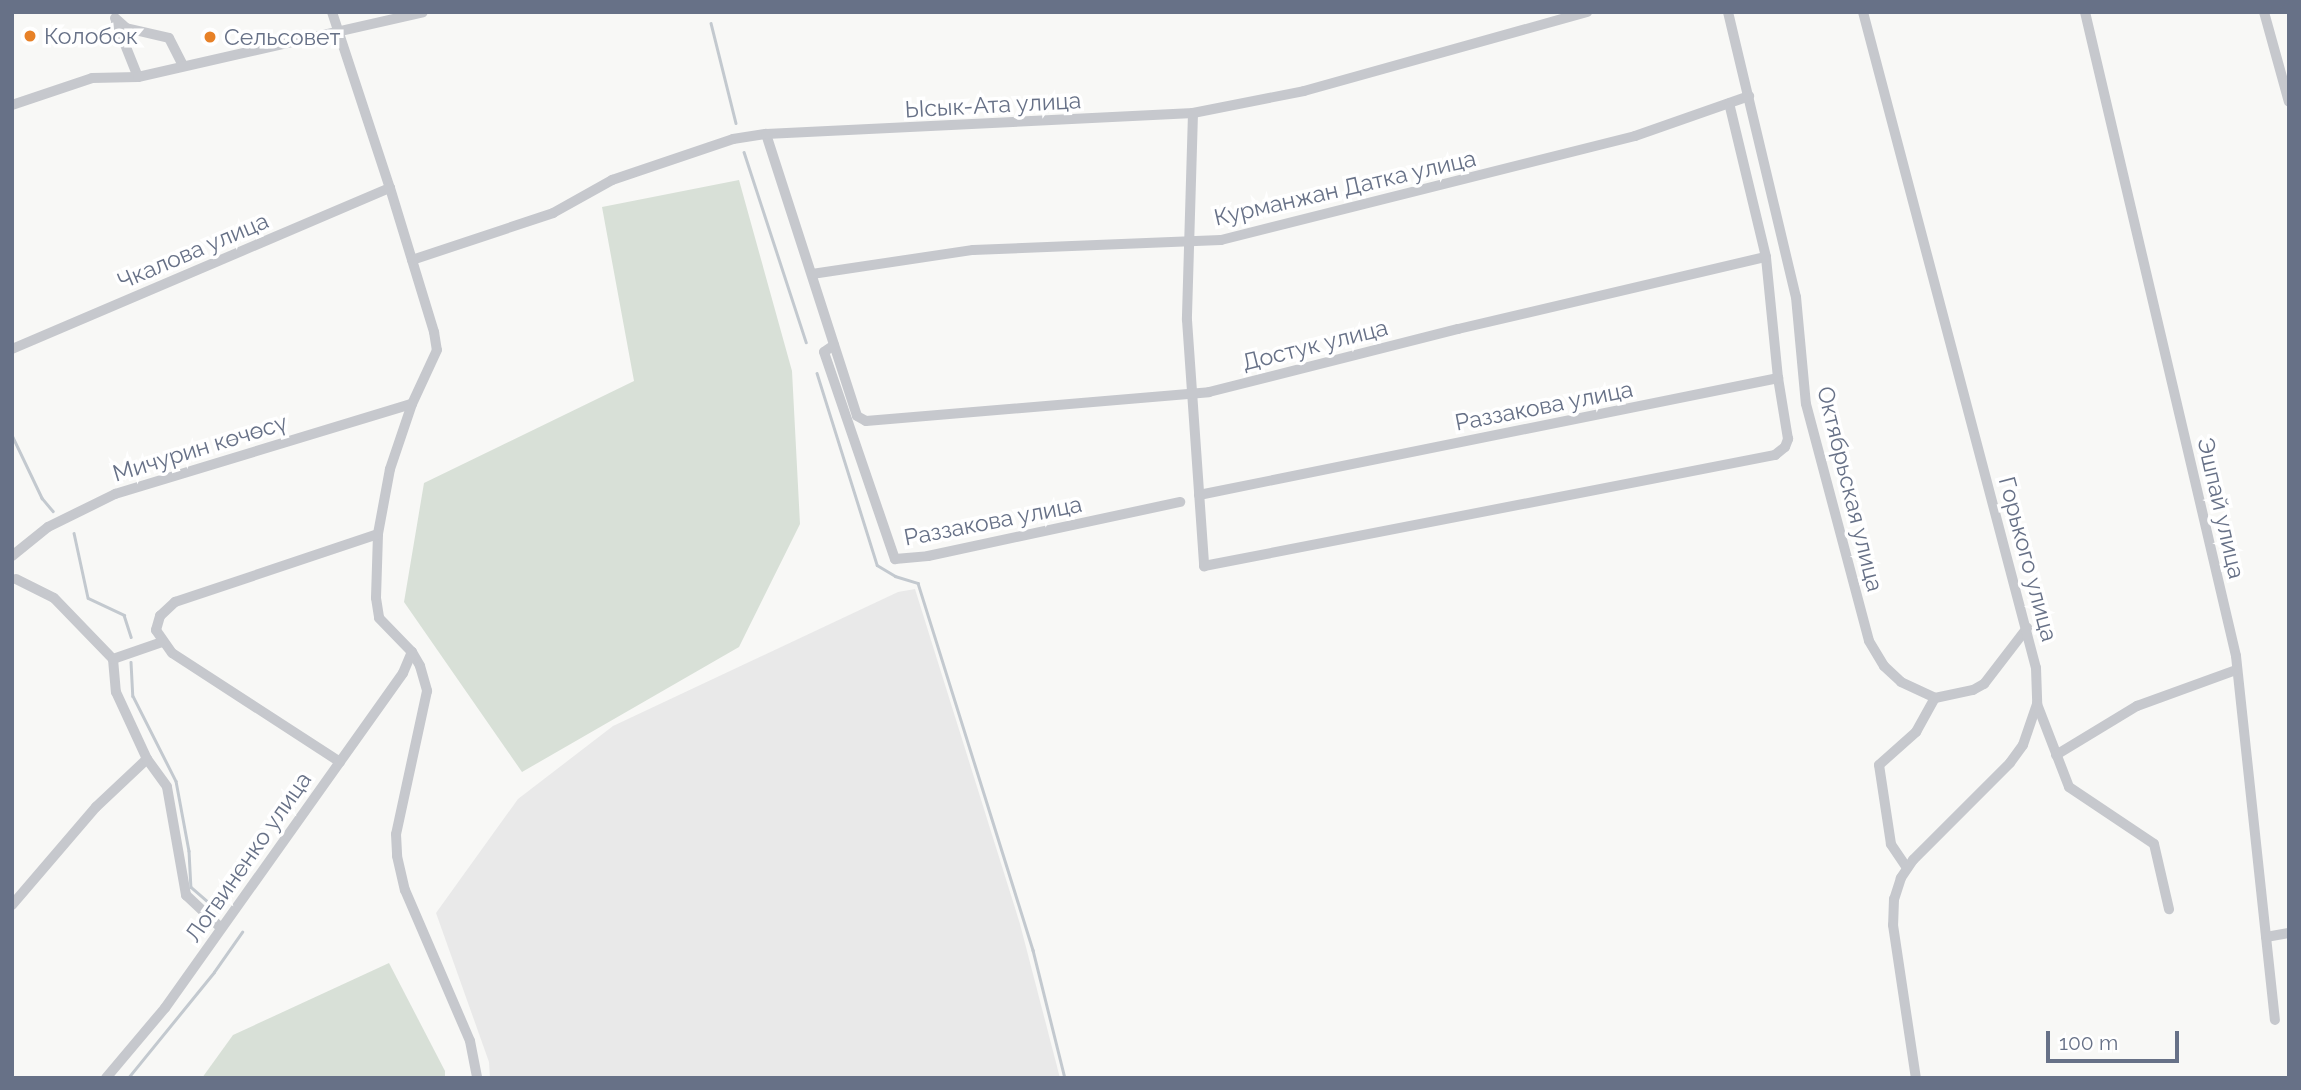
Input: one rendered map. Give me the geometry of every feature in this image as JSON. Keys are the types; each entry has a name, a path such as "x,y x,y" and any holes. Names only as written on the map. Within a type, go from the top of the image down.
{"street":[{"path":"332,12 434,332 436,350 412,404 390,469 378,534 379,618 412,652 420,666 427,691 396,834 397,856 405,890 470,1041 477,1078"},
{"path":"12,105 92,78 138,77 423,12"},
{"name":"Ысык-Ата улица","path":"412,260 553,213 612,180 733,139 766,134 1193,113 1304,91 1587,12"},
{"path":"1728,12 1749,96"},
{"name":"Горького улица","path":"1863,12 2036,668 2037,704 2023,745 2010,762 1907,868 1894,899 1893,925 1916,1078"},
{"name":"Эшпай улица","path":"2085,12 2236,656 2275,1020"},
{"path":"2264,12 2289,102"},
{"path":"113,15 126,28 169,38 183,66"},
{"path":"113,15 138,77"},
{"name":"Курманжан Датка улица","path":"812,274 973,250 1221,240 1635,136 1749,96"},
{"name":"Октябрьская улица","path":"1749,96 1796,297 1806,404 1869,641 1884,666 1901,682 1935,698"},
{"path":"1193,113 1187,320 1204,566 1622,482 1775,455 1785,447 1788,439 1777,378 1766,257 1729,103"},
{"path":"766,134 834,345"},
{"name":"Чкалова улица","path":"12,349 390,188"},
{"name":"Достук улица","path":"834,345 857,416 866,421 1192,395 1766,257"},
{"name":"Раззакова улица","path":"834,345 824,352 895,559 928,556 1180,502"},
{"name":"Раззакова улица","path":"1199,495 1777,378"},
{"name":"Мичурин көчөсү","path":"12,556 48,527 115,494 412,404"},
{"path":"340,762 172,653 156,630 160,616 175,602 378,534"},
{"path":"14,580 54,598 113,659 116,692 147,759 167,787 186,895 221,929"},
{"path":"1907,868 1891,844 1879,765 1916,732 1935,698 1973,690 1984,684 2027,628"},
{"path":"113,659 162,642"},
{"name":"Логвиненко улица","path":"106,1078 165,1008 403,673 412,652"},
{"path":"2056,755 2137,706 2236,670"},
{"path":"2037,704 2069,787 2154,844 2169,909"},
{"path":"12,905 96,807 147,759"},
{"path":"2266,937 2289,933"}],"shaded area":[{"path":"739,180 792,371 800,524 739,647 522,772 404,602 424,483 634,381 602,207"},
{"path":"915,589 1020,924 1060,1078 490,1078 489,1062 436,913 518,799 613,726 898,592"},
{"path":"389,963 445,1071 445,1078 202,1078 233,1035"}],"waterway":[{"path":"711,23 736,123"},
{"path":"744,152 806,342"},
{"path":"817,373 877,565 895,576 918,583 1033,950 1065,1078"},
{"path":"12,435 42,498 53,511"},
{"path":"74,533 88,598 124,615 131,637"},
{"path":"131,662 133,696 176,781 189,851 191,887 216,909"},
{"path":"128,1078 214,972 242,932"}],"place":[{"name":"Колобок","path":"30,36"},
{"name":"Сельсовет","path":"210,37"}]}
